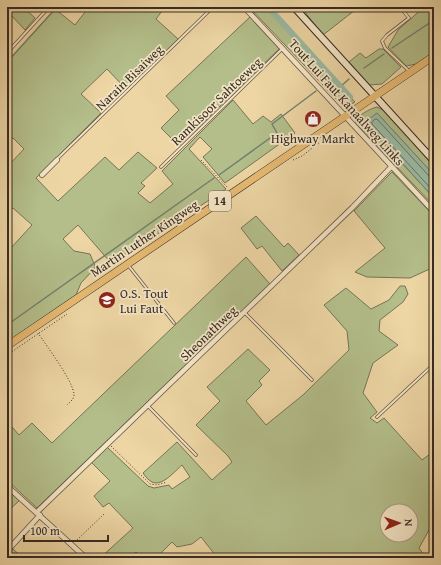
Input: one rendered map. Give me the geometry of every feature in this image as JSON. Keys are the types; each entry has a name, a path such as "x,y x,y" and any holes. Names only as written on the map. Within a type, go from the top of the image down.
{"main road":[{"name":"Martin Luther Kingweg","path":"7,346 434,56"}],"street":[{"name":"Tout Lui Faut Kanaalweg Links","path":"244,7 434,212"},
{"path":"295,7 434,160"},
{"path":"42,175 57,160"},
{"name":"Sheonathweg","path":"7,551 39,513 108,443 352,208 391,167"},
{"path":"7,486 39,513 86,558"}],"lane":[{"path":"7,53 49,7"},
{"name":"Narain Bisaiweg","path":"57,160 213,7"},
{"path":"400,7 409,18 386,36 382,41 385,48 410,72"},
{"name":"Ramkisoor Sahtoeweg","path":"161,167 283,48"},
{"path":"427,152 434,146"},
{"path":"127,264 174,323"},
{"path":"244,313 312,380"},
{"path":"377,417 434,364"},
{"path":"148,406 196,455"}],"path":[{"path":"428,7 434,15"},
{"path":"201,160 232,193"},
{"path":"35,327 71,384 74,396 67,405"},
{"path":"108,443 150,484 157,485 167,482"},
{"path":"72,545 104,514"}],"shaded area":[{"path":"7,7 23,7 35,18 25,30 11,15 7,18"},
{"path":"89,7 165,7 156,19 178,39 127,90 107,69 81,94 101,113 36,178 58,201 105,157 119,170 138,152 157,168 141,183 145,186 138,193 150,203 173,184 162,171 233,100 253,124 263,116 271,122 281,114 295,133 225,183 203,157 212,149 200,137 189,149 226,189 121,258 110,262 78,225 63,239 74,251 90,254 95,266 94,269 81,283 76,295 7,342 7,246 10,249 32,225 13,208 7,212 7,167 24,149 13,138 7,143 7,62 55,9 75,25"},
{"path":"249,7 268,7 355,102 346,107 342,106"},
{"path":"301,7 359,7 323,35"},
{"path":"424,7 434,18 434,52 416,64 406,66 388,47 398,30"},
{"path":"250,17 280,48 179,146 161,128 179,110 166,96"},
{"path":"379,49 383,49 401,67 382,84 369,85 349,62 360,53 366,58"},
{"path":"377,107 385,111 434,165 434,175 377,113 365,123 434,198 434,206 355,123 356,120 364,113"},
{"path":"392,172 434,216 434,267 410,278 367,277 355,272 385,248 354,211"},
{"path":"256,216 284,247 288,243 299,255 282,271 262,246 257,249 241,228"},
{"path":"246,257 270,284 37,508 7,480 7,421 19,435 32,423 52,443"},
{"path":"400,286 405,286 408,294 403,302 380,320 379,331 398,345 373,363 363,393 377,412 370,418 377,423 384,418 422,460 434,451 434,521 419,548 426,558 214,558 216,556 201,537 192,544 177,547 172,542 156,558 142,558 136,552 129,558 100,558 133,528 109,503 103,507 94,496 110,481 91,462 107,447 148,486 154,488 169,485 172,489 190,477 182,465 168,478 156,483 148,479 143,473 177,442 212,480 232,462 228,456 196,425 220,401 207,387 248,349 270,370 259,381 262,385 246,401 266,425 303,395 349,350 347,331 324,305 346,288 371,309 389,300"},
{"path":"7,489 20,500 7,512"},
{"path":"13,549 23,558 7,558 7,555"}],"water":[{"path":"377,113 434,175 434,198 365,122"}],"waterway":[{"path":"7,62 57,7"},
{"path":"268,7 350,97"},
{"path":"392,48 434,20"},
{"path":"364,68 384,54"},
{"path":"327,84 333,79"},
{"path":"340,87 349,79"},
{"path":"219,175 277,133 272,124 316,91"},
{"path":"7,325 214,178"}],"place":[{"name":"Highway Markt","path":"313,119"},
{"name":"O.S. Tout Lui Faut","path":"107,300"}]}
